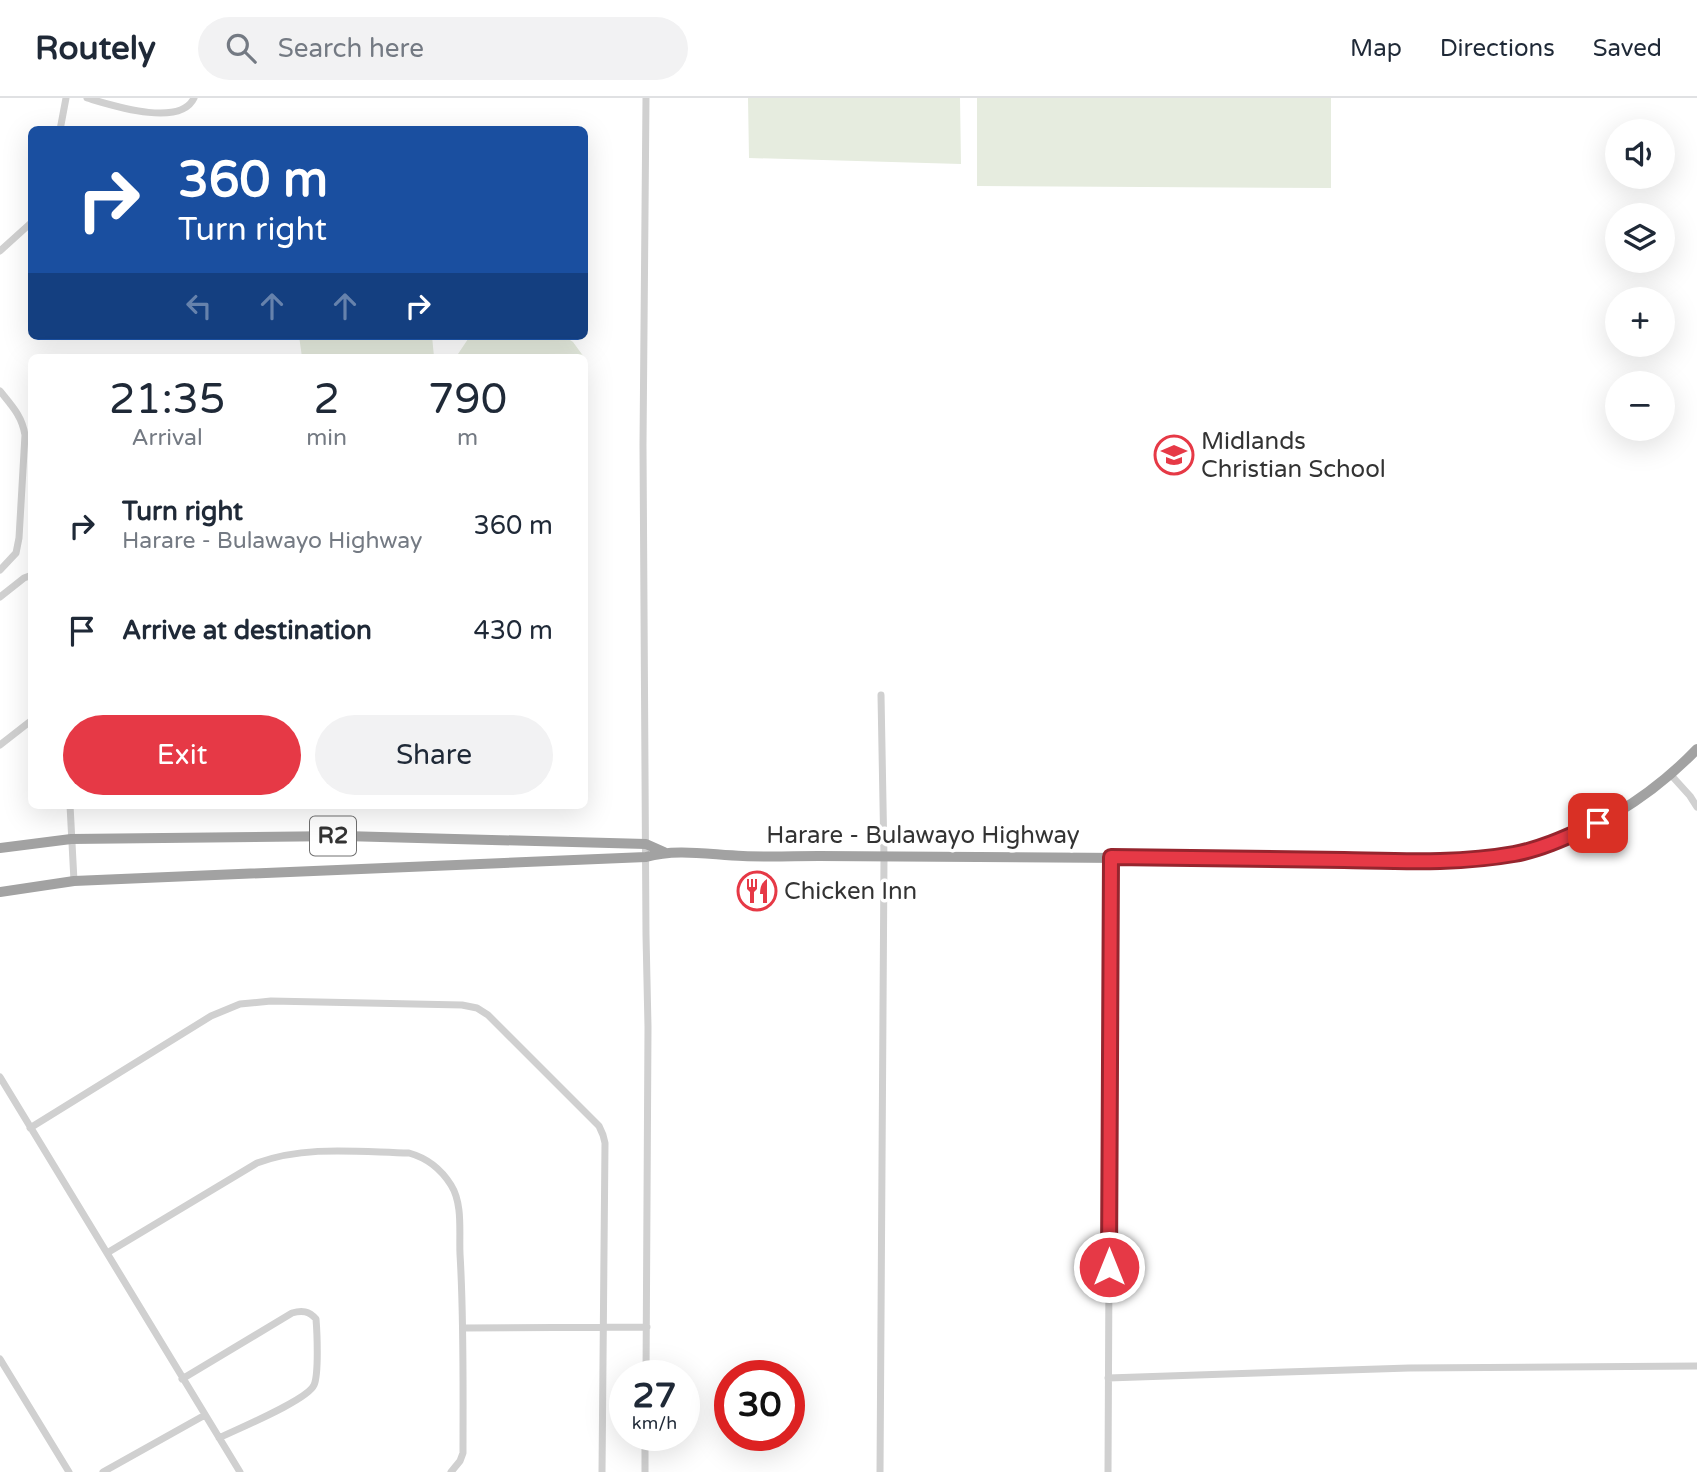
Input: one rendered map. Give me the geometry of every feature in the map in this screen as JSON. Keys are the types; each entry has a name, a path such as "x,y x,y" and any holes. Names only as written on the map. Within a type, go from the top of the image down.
{"highway":[{"name":"Harare - Bulawayo Highway","path":"0,892 74,881 646,857 664,852 746,856 1423,861 1478,858 1516,854 1554,842 1598,823 1625,808 1671,775 1697,749"},
{"name":"Harare - Bulawayo Highway","path":"0,848 71,838 344,836 646,844 664,852"}],"street":[{"path":"61,126 66,98"},
{"path":"87,98 116,107 164,113 185,109 191,105 194,98"},
{"path":"646,98 643,445 649,1027 646,1360"},
{"path":"0,251 28,226"},
{"path":"0,391 16,410 23,423 25,435 19,538 16,553 0,570"},
{"path":"0,597 28,576"},
{"path":"880,1472 884,857 881,695"},
{"path":"0,745 28,723"},
{"path":"1671,775 1697,807"},
{"path":"70,809 74,881"},
{"path":"1108,1472 1111,857"},
{"path":"30,1128 211,1016 240,1003 325,1002 462,1005 477,1008 599,1126 603,1135 602,1472"},
{"path":"0,1077 240,1472"},
{"path":"107,1252 257,1163 272,1157 313,1151 410,1153 431,1162 452,1186 458,1209 464,1328 463,1453 451,1472"},
{"path":"182,1379 292,1313 306,1312 316,1319 315,1384 293,1402 219,1438"},
{"path":"464,1328 647,1327"},
{"path":"0,1359 69,1472"},
{"path":"1108,1378 1409,1368 1697,1366"},
{"path":"103,1472 205,1415"},
{"path":"645,1451 645,1472"}],"shaded area":[{"path":"748,98 960,98 961,164 749,158"},
{"path":"977,98 1331,98 1331,188 977,186"},
{"path":"300,340 432,340 434,354 302,354"},
{"path":"467,340 570,340 582,354 458,354"}],"place":[{"name":"Midlands Christian School","path":"1174,455"},
{"name":"Chicken Inn","path":"757,891"}],"route":[{"path":"1109,1267 1111,857 1423,861 1478,858 1516,854 1554,842 1598,823"}]}
